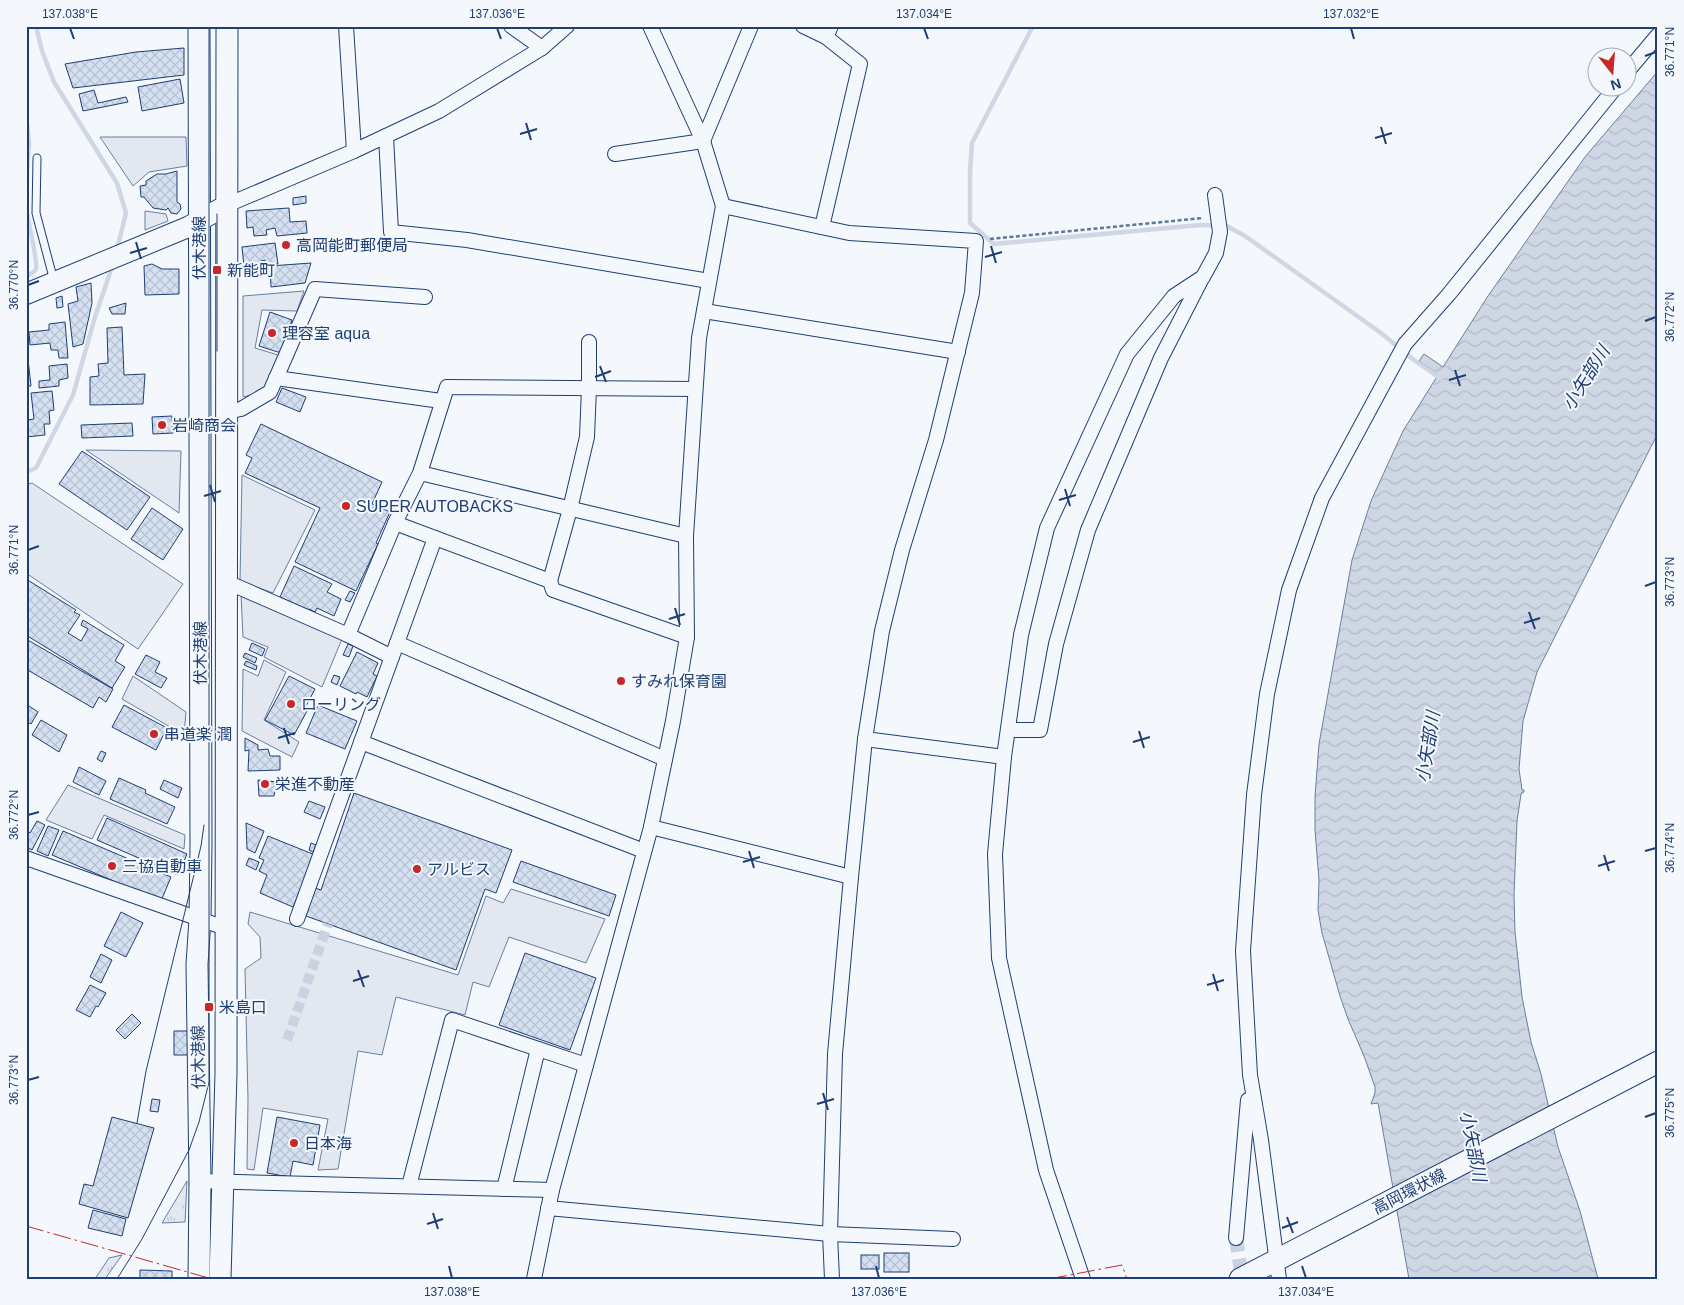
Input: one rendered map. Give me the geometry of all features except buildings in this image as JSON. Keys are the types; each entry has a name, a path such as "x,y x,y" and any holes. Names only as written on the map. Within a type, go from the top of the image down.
{"main road":[{"name":"伏木港線","path":"199,26 200,919 197,964 200,1181 199,1279"},
{"name":"伏木港線","path":"220,1279 226,1073 227,26"},
{"path":"26,294 139,249 188,227 227,205"},
{"name":"高岡環状線","path":"1240,1279 1280,1264 1658,1062"}],"street":[{"path":"346,26 354,151"},
{"path":"511,26 542,48"},
{"path":"227,205 354,151 439,111 542,48 567,26"},
{"path":"534,1279 552,1190 651,827 673,721 687,637 686,536 699,338 723,206 703,141 650,26"},
{"path":"703,141 751,26"},
{"path":"803,26 828,32 860,64 822,227"},
{"path":"1636,61 1658,34"},
{"path":"1280,1264 1250,1075 1243,951 1246,889 1255,786 1267,694 1289,590 1322,498 1404,344 1449,294 1607,98"},
{"path":"386,136 391,232 467,240 709,281"},
{"path":"615,154 703,141"},
{"path":"1008,730 1040,730 1056,644 1088,530 1161,358 1216,253 1220,232 1216,195"},
{"path":"723,206 849,233 976,241 972,293 936,440 902,550 882,631 865,739 834,1054 830,1234 832,1279"},
{"path":"1083,1279 1046,1170 999,958 995,854 1004,757 1021,635 1047,528 1127,354 1174,296 1203,277"},
{"path":"226,412 241,409 270,392 315,289 425,296"},
{"path":"704,311 958,352"},
{"path":"589,342 587,437 550,581 553,590 687,637"},
{"path":"276,378 442,401"},
{"path":"348,635 395,523 420,473 447,387 695,389"},
{"path":"420,473 686,536"},
{"path":"395,523 550,581"},
{"path":"298,919 435,538"},
{"path":"226,583 348,635 394,650 665,759"},
{"path":"865,739 1004,757"},
{"path":"361,742 644,851"},
{"path":"651,827 850,877"},
{"path":"26,858 225,928"},
{"path":"409,1186 452,1020 586,1065"},
{"path":"504,1189 538,1049"},
{"path":"1236,1238 1250,1075"},
{"path":"200,1181 552,1190"},
{"path":"548,1208 830,1234 953,1240"}],"lane":[{"path":"37,158 36,214 55,284"}],"path":[{"path":"976,241 1218,217"}],"green space":[{"path":"32,483 183,584 138,649 26,573 26,485"},
{"path":"187,1181 185,1222 162,1223"},
{"path":"122,1255 105,1279 95,1279 109,1258"}],"shaded area":[{"path":"100,137 186,137 187,166 149,172 133,186"},
{"path":"145,211 166,214 168,221 145,230"},
{"path":"304,291 297,311 262,310 255,348 278,355 266,391 243,397 243,296"},
{"path":"86,450 181,451 179,513"},
{"path":"242,475 315,510 273,593 240,581"},
{"path":"241,594 342,639 322,687 264,657 268,647 243,637"},
{"path":"264,660 286,672 264,720 299,742 292,757 242,731 243,669 258,676"},
{"path":"133,676 186,712 184,735 122,699"},
{"path":"68,785 185,835 184,849 104,815 92,839 46,820"},
{"path":"511,889 605,919 586,963 509,937 489,987 473,982 465,1015 396,997 382,1055 358,1051 338,1169 318,1170 328,1119 263,1108 254,1170 247,1169 248,1100 245,969 261,958 260,937 248,924 250,912 458,975 486,896 503,903"}],"water":[{"name":"小矢部川","path":"1658,71 1658,433 1537,672 1523,721 1519,769 1522,790 1524,792 1521,794 1517,821 1514,895 1515,932 1522,997 1531,1042 1541,1074 1558,1147 1580,1211 1598,1279 1409,1279 1378,1103 1371,1104 1375,1087 1340,996 1322,933 1318,910 1319,880 1315,830 1315,796 1319,744 1352,560 1371,501 1403,431 1438,375 1419,361 1424,354 1443,367 1488,296 1585,157"}],"waterway":[{"path":"36,26 42,51 54,82 117,183 126,213 117,249"},
{"path":"1033,26 972,143 970,223 994,244 1200,225 1227,226 1245,236 1381,333 1441,379"},
{"path":"26,114 29,144 26,184"},
{"path":"26,210 36,265 34,272 26,276"},
{"path":"26,472 36,468 73,395 95,317 113,264"}],"tunnel":[{"path":"287,1040 328,924"},
{"path":"1236,1238 1242,1279"}],"tram line":[{"path":"117,1279 142,1239 189,1150 199,1122 209,1082 209,26"},
{"path":"217,214 217,351"},
{"path":"137,1123 146,1071 201,846 204,825"}],"power":[{"path":"26,1226 212,1279"},
{"path":"1049,1279 1122,1265 1127,1279"}],"place":[{"name":"高岡能町郵便局","path":"286,245"},
{"name":"新能町","path":"217,270"},
{"name":"理容室 aqua","path":"272,333"},
{"name":"岩崎商会","path":"162,425"},
{"name":"SUPER AUTOBACKS","path":"346,506"},
{"name":"すみれ保育園","path":"621,681"},
{"name":"ローリング","path":"291,704"},
{"name":"串道楽 潤","path":"154,734"},
{"name":"栄進不動産","path":"265,784"},
{"name":"三協自動車","path":"112,866"},
{"name":"アルビス","path":"417,869"},
{"name":"米島口","path":"209,1007"},
{"name":"日本海","path":"294,1143"}]}
